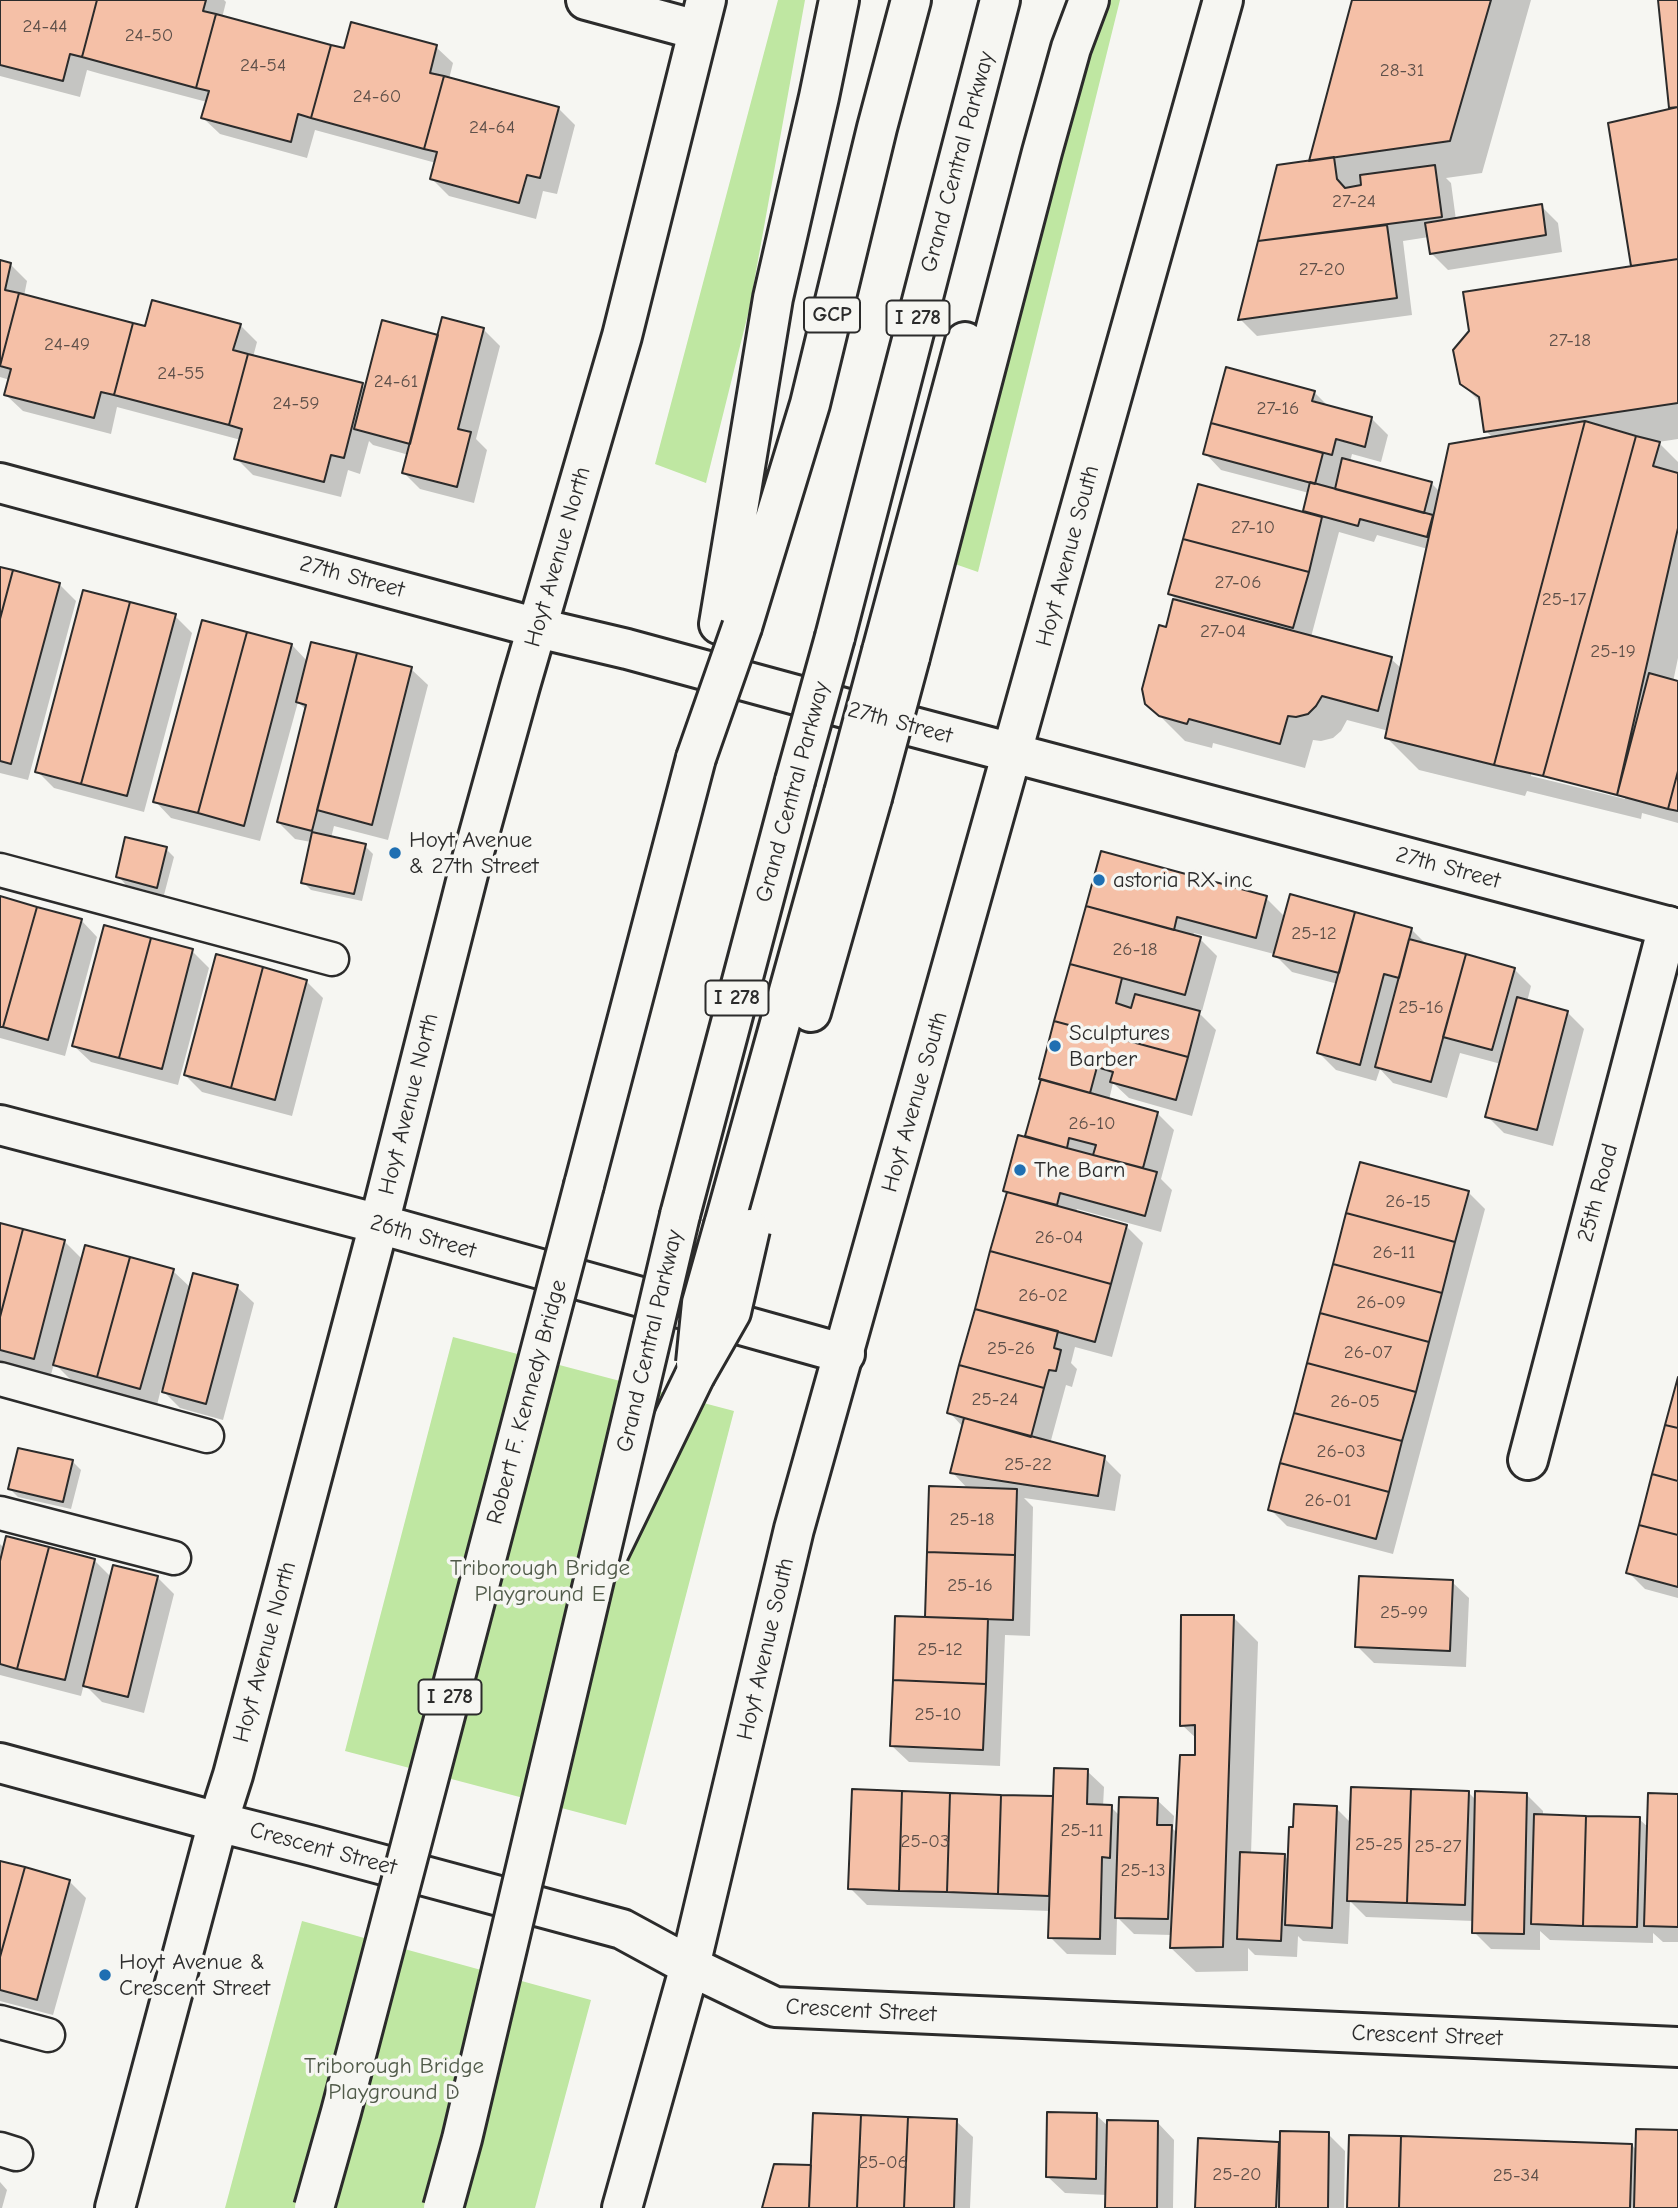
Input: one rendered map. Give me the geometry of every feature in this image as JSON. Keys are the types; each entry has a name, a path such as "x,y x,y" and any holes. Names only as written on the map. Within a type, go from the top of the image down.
{"main road":[{"path":"586,0 701,15"},
{"path":"731,626 773,298 819,97 838,0"},
{"name":"GCP","path":"696,758 731,626 810,404 911,0"},
{"name":"Grand Central Parkway","path":"592,1586 680,1215 835,636 1000,0"},
{"path":"896,654 1038,69 1060,0"},
{"path":"592,1586 695,1375 731,1312 737,1227 896,654 1071,48 1089,0"},
{"name":"Hoyt Avenue South","path":"622,2208 690,1966 794,1529 1223,0"},
{"name":"Hoyt Avenue North","path":"115,2208 379,1224 469,870 622,336 701,15"},
{"name":"27th Street","path":"0,483 538,628 627,649 1673,927"},
{"name":"Robert F. Kennedy Bridge","path":"314,2208 696,758"},
{"name":"25th Road","path":"1528,1460 1673,927"},
{"name":"26th Street","path":"0,1125 379,1224 845,1354"},
{"name":"I 278","path":"443,2208 463,2139 592,1586"},
{"name":"Crescent Street","path":"0,1763 622,1929 775,2007 1678,2047"}],"lane":[{"path":"0,870 332,959"},
{"path":"0,1380 206,1436"},
{"path":"0,1513 174,1558"},
{"path":"0,2022 48,2035"}],"green space":[{"path":"778,0 805,0 749,310 706,483 655,464"},
{"path":"1104,0 1120,0 978,572 952,563 1070,87"},
{"name":"Triborough Bridge Playground E","path":"453,1337 734,1411 626,1825 345,1751"},
{"name":"Triborough Bridge Playground D","path":"302,1921 591,2000 535,2208 225,2208"}],"building":[{"path":"0,0 97,0 82,57 70,54 63,81 0,65"},
{"path":"97,0 206,0 203,11 216,14 196,88 82,57"},
{"path":"1352,0 1491,0 1450,141 1309,161"},
{"path":"1658,0 1678,0 1678,107 1669,108"},
{"path":"216,14 331,45 311,118 298,114 291,142 201,118 209,91 196,88"},
{"path":"351,22 437,45 430,73 444,76 424,149 311,118 331,45 344,48"},
{"path":"444,76 559,107 540,178 527,175 519,203 430,179 437,152 424,149"},
{"path":"1678,107 1678,259 1631,266 1608,123"},
{"path":"1334,157 1337,179 1345,188 1361,185 1360,175 1435,165 1442,217 1258,241 1277,165"},
{"path":"1542,204 1546,235 1430,254 1425,223"},
{"path":"1387,225 1397,298 1238,320 1258,241"},
{"path":"1678,259 1678,403 1484,432 1479,397 1460,384 1453,350 1469,331 1463,292"},
{"path":"0,260 11,263 5,290 19,293 0,366"},
{"path":"19,293 133,323 114,395 101,392 94,418 4,395 11,369 0,366"},
{"path":"152,300 241,324 233,350 248,354 229,425 114,395 133,323 145,326"},
{"path":"442,317 484,328 458,429 471,432 457,487 402,473"},
{"path":"382,320 438,335 410,444 354,429"},
{"path":"248,354 363,383 344,458 331,455 324,482 234,459 242,429 229,425"},
{"path":"1226,367 1315,391 1312,401 1372,417 1365,447 1336,439 1332,455 1211,423"},
{"path":"1585,421 1636,436 1543,776 1494,765"},
{"path":"1585,421 1494,765 1385,738 1449,444"},
{"path":"1211,423 1323,453 1315,484 1203,454"},
{"path":"1636,436 1660,442 1653,466 1678,473 1678,528 1617,795 1543,776"},
{"path":"1342,458 1432,482 1424,513 1335,489"},
{"path":"1310,482 1433,515 1427,537 1360,519 1358,526 1303,511"},
{"path":"1198,484 1322,517 1309,572 1183,539"},
{"path":"1183,539 1309,572 1293,628 1168,594"},
{"path":"0,567 13,570 0,619"},
{"path":"13,570 60,583 11,764 0,761 0,619"},
{"path":"83,590 130,602 81,784 35,772"},
{"path":"1173,599 1392,657 1378,711 1322,696 1308,714 1288,716 1280,744 1189,719 1187,724 1159,716 1145,704 1142,689 1159,625 1166,627"},
{"path":"130,602 176,614 127,796 81,784"},
{"path":"202,620 247,632 198,813 153,802"},
{"path":"247,632 292,644 244,826 198,813"},
{"path":"311,642 357,653 312,831 277,822 306,705 296,702"},
{"path":"357,653 412,667 372,825 317,810"},
{"path":"1649,673 1678,681 1678,771 1668,809 1617,795"},
{"path":"1678,771 1678,811 1668,809"},
{"path":"312,832 366,844 354,894 301,883"},
{"path":"125,837 167,847 157,888 116,877"},
{"path":"1101,851 1267,896 1256,938 1177,917 1174,930 1086,906"},
{"path":"1290,894 1355,912 1339,973 1273,956"},
{"path":"0,896 37,907 3,1027 0,1027"},
{"path":"1086,906 1201,937 1185,995 1070,964"},
{"path":"37,907 82,919 48,1040 3,1027"},
{"path":"1355,912 1412,928 1399,978 1384,974 1360,1065 1317,1053"},
{"path":"104,925 151,938 119,1058 72,1046"},
{"path":"151,938 193,949 162,1069 119,1058"},
{"path":"1409,939 1466,954 1431,1082 1375,1067"},
{"path":"216,954 263,967 231,1088 184,1075"},
{"path":"1466,954 1515,968 1492,1050 1443,1037"},
{"path":"1070,964 1122,978 1116,1003 1131,1008 1135,994 1200,1011 1188,1057 1054,1021"},
{"path":"263,967 307,980 275,1100 231,1088"},
{"path":"1517,997 1568,1011 1537,1130 1485,1117"},
{"path":"1054,1021 1188,1057 1176,1100 1110,1082 1113,1072 1097,1067 1090,1093 1039,1079"},
{"path":"1041,1079 1158,1112 1143,1168 1093,1155 1096,1145 1069,1138 1067,1148 1025,1136"},
{"path":"1018,1135 1157,1172 1145,1216 1060,1193 1057,1205 1003,1191"},
{"path":"1360,1162 1469,1191 1455,1242 1346,1213"},
{"path":"1007,1192 1127,1225 1111,1284 990,1251"},
{"path":"1346,1213 1455,1242 1442,1293 1333,1264"},
{"path":"0,1223 23,1229 0,1317"},
{"path":"23,1229 65,1240 34,1359 0,1350 0,1317"},
{"path":"85,1245 130,1257 97,1377 53,1365"},
{"path":"990,1251 1111,1284 1095,1342 975,1309"},
{"path":"130,1257 174,1269 140,1389 97,1377"},
{"path":"1333,1264 1442,1293 1429,1342 1320,1313"},
{"path":"193,1273 238,1285 206,1404 162,1392"},
{"path":"975,1309 1058,1331 1054,1348 1061,1350 1056,1371 1049,1370 1044,1388 959,1365"},
{"path":"1320,1313 1429,1342 1416,1392 1307,1363"},
{"path":"1307,1363 1416,1392 1402,1441 1294,1413"},
{"path":"959,1365 1044,1388 1031,1437 947,1413"},
{"path":"1678,1377 1678,1428 1665,1425"},
{"path":"1294,1413 1402,1441 1389,1492 1280,1463"},
{"path":"964,1418 1105,1456 1098,1496 950,1473"},
{"path":"1665,1425 1678,1428 1678,1481 1652,1474"},
{"path":"18,1448 73,1460 63,1502 8,1489"},
{"path":"1280,1463 1389,1492 1376,1539 1268,1510"},
{"path":"1652,1474 1678,1481 1678,1535 1639,1525"},
{"path":"929,1486 1017,1489 1015,1555 927,1552"},
{"path":"1639,1525 1678,1535 1678,1587 1626,1573"},
{"path":"6,1536 49,1547 17,1669 0,1664 0,1561"},
{"path":"49,1547 95,1559 65,1680 17,1669"},
{"path":"927,1552 1015,1555 1013,1620 925,1617"},
{"path":"113,1565 158,1576 128,1697 83,1686"},
{"path":"1359,1576 1453,1580 1450,1651 1355,1647"},
{"path":"1181,1615 1234,1615 1223,1947 1170,1948 1180,1755 1195,1755 1195,1725 1180,1726"},
{"path":"895,1616 988,1619 986,1684 893,1680"},
{"path":"893,1680 986,1684 983,1750 890,1746"},
{"path":"1054,1768 1088,1769 1087,1804 1112,1805 1110,1858 1102,1857 1100,1939 1048,1938"},
{"path":"1351,1787 1411,1789 1407,1903 1347,1901"},
{"path":"852,1789 902,1791 899,1891 848,1889"},
{"path":"1411,1789 1469,1791 1465,1905 1407,1903"},
{"path":"902,1791 950,1793 947,1892 899,1891"},
{"path":"1475,1791 1527,1793 1524,1934 1472,1933"},
{"path":"950,1793 1001,1795 998,1894 947,1892"},
{"path":"1648,1793 1678,1794 1678,1927 1644,1926"},
{"path":"1001,1795 1053,1796 1049,1896 998,1894"},
{"path":"1119,1797 1158,1798 1157,1825 1172,1825 1168,1919 1115,1918"},
{"path":"1294,1804 1337,1806 1332,1928 1285,1925 1289,1827 1293,1827"},
{"path":"1534,1814 1586,1816 1583,1926 1531,1924"},
{"path":"1586,1816 1640,1817 1637,1927 1583,1926"},
{"path":"1240,1852 1285,1854 1281,1941 1237,1939"},
{"path":"0,1861 25,1867 0,1957"},
{"path":"25,1867 70,1880 37,2000 0,1990 0,1957"},
{"path":"1047,2112 1097,2113 1096,2179 1046,2177"},
{"path":"813,2113 861,2115 857,2208 809,2208"},
{"path":"861,2115 908,2117 904,2208 857,2208"},
{"path":"908,2117 957,2119 954,2208 904,2208"},
{"path":"1107,2120 1158,2121 1157,2208 1105,2208"},
{"path":"1636,2129 1678,2130 1678,2208 1634,2208"},
{"path":"1280,2131 1329,2132 1328,2208 1279,2208"},
{"path":"1349,2135 1401,2136 1399,2208 1347,2208"},
{"path":"1401,2136 1632,2144 1630,2208 1399,2208"},
{"path":"1198,2138 1279,2142 1276,2208 1195,2208"},
{"path":"774,2164 811,2165 809,2208 762,2208"}],"place":[{"name":"Hoyt Avenue & 27th Street","path":"395,853"},
{"name":"astoria RX inc","path":"1099,880"},
{"name":"Sculptures Barber","path":"1055,1046"},
{"name":"The Barn","path":"1020,1170"},
{"name":"Hoyt Avenue & Crescent Street","path":"105,1975"}]}
